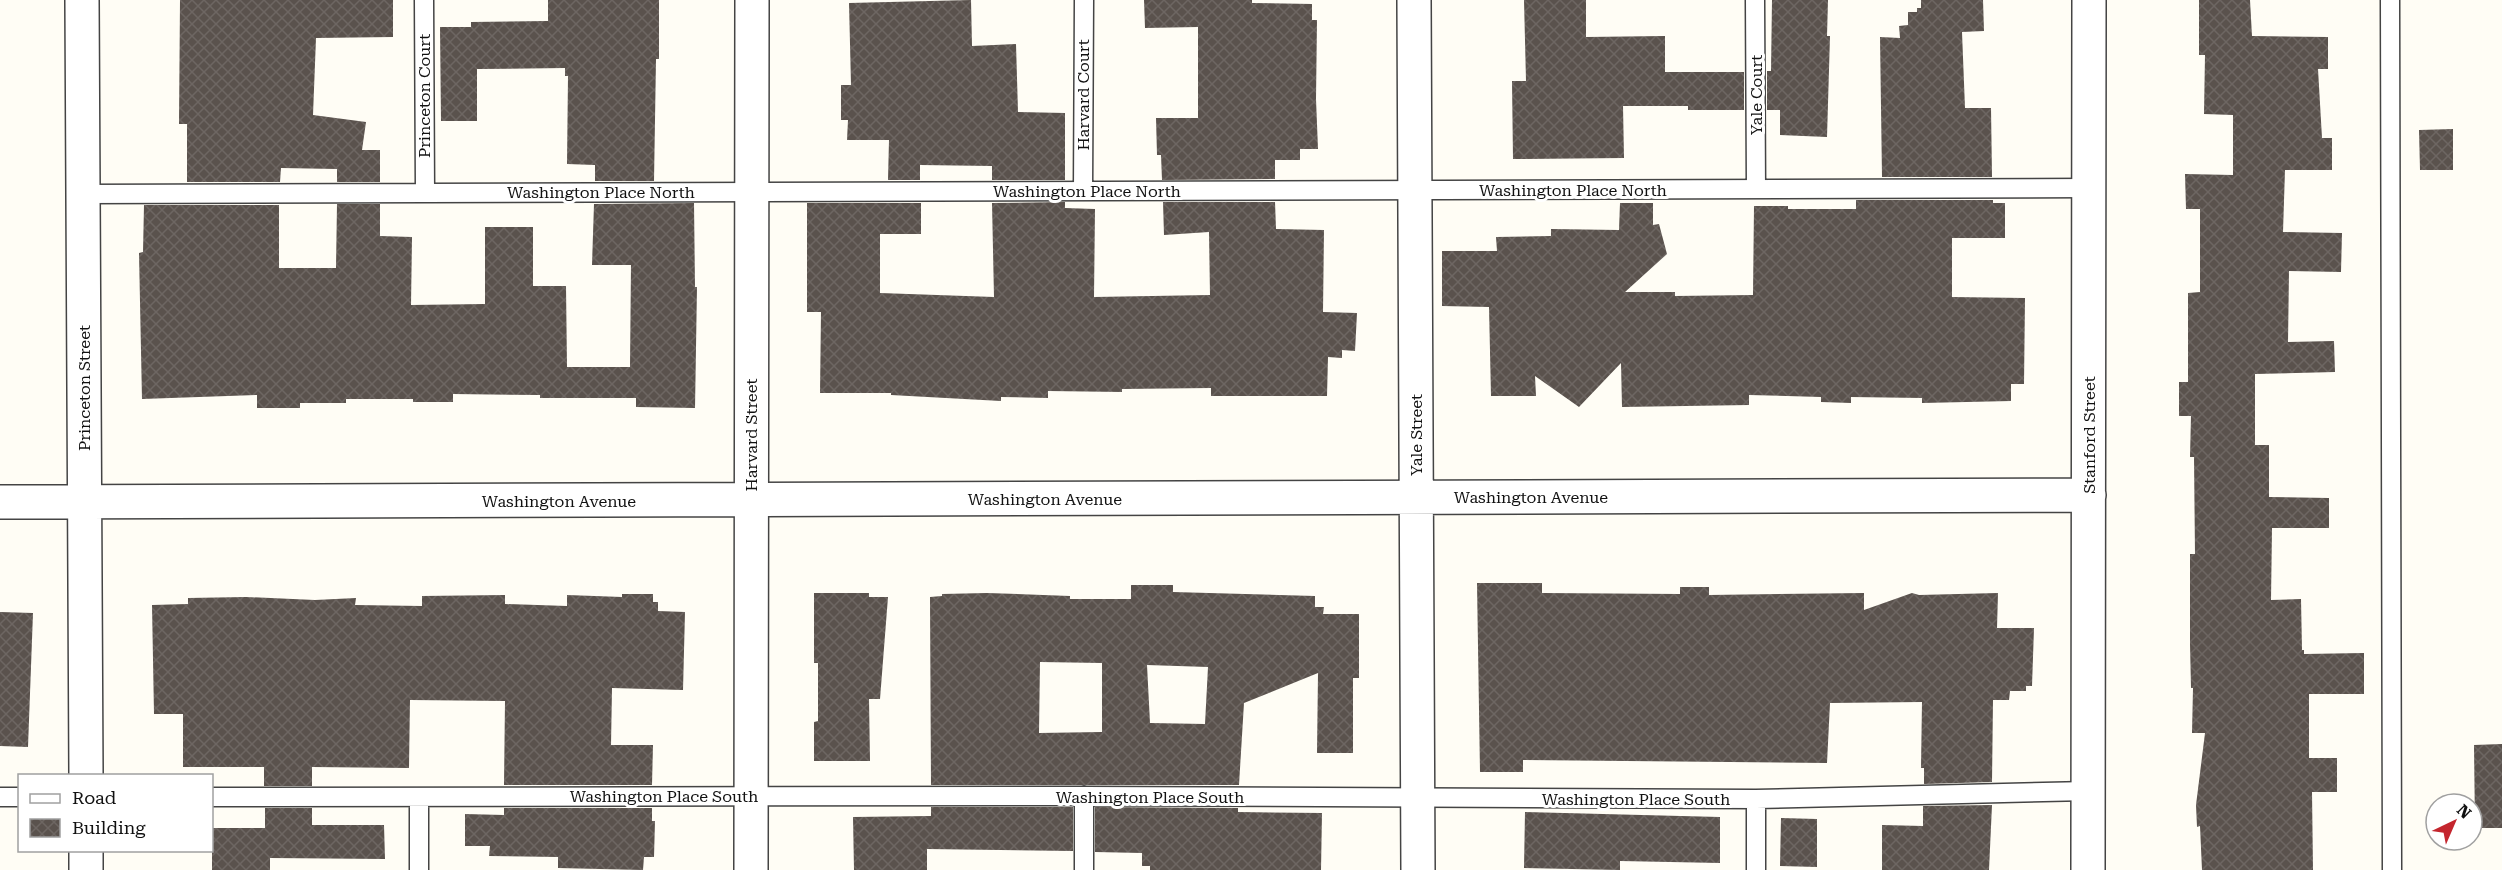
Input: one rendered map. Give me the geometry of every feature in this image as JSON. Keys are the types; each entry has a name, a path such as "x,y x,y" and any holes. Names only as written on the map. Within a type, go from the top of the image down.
{"street":[{"name":"Princeton Street","path":"82,0 86,774"},
{"name":"Harvard Street","path":"751,870 752,0"},
{"name":"Yale Street","path":"1414,0 1418,870"},
{"name":"Stanford Street","path":"2088,870 2089,0"},
{"name":"Washington Avenue","path":"0,502 2089,495"},
{"path":"86,852 86,870"}],"lane":[{"name":"Princeton Court","path":"424,0 425,192"},
{"name":"Harvard Court","path":"1083,191 1084,0"},
{"name":"Yale Court","path":"1755,0 1756,189"},
{"path":"2390,0 2392,870"},
{"name":"Washington Place North","path":"83,194 2090,188"},
{"name":"Washington Place South","path":"213,797 1084,796 1756,799 2088,791"},
{"path":"419,796 419,870"},
{"path":"1084,796 1084,870"},
{"path":"0,797 18,797"},
{"path":"1756,799 1756,870"}],"building":[{"path":"180,0 393,0 393,37 316,38 313,115 366,122 362,150 380,150 380,182 337,182 337,169 281,168 280,182 187,182 187,124 179,124"},
{"path":"548,0 659,0 654,181 595,181 595,165 567,164 568,76 565,76 565,68 477,69 477,121 441,121 440,27 471,27 471,22 548,21"},
{"path":"971,0 972,46 1016,44 1018,112 1065,113 1065,180 992,180 992,166 920,165 920,180 888,180 889,140 847,140 848,120 841,120 841,85 851,85 849,3"},
{"path":"1144,0 1252,0 1252,3 1312,4 1312,20 1317,20 1318,149 1300,149 1300,160 1275,160 1275,179 1162,180 1161,155 1157,155 1156,118 1198,118 1198,27 1145,28"},
{"path":"1524,0 1586,0 1586,37 1665,36 1665,72 1744,72 1744,110 1688,110 1688,106 1623,106 1624,158 1513,159 1512,81 1526,81"},
{"path":"1772,0 1828,0 1827,36 1830,36 1827,137 1780,135 1780,110 1767,110 1767,71 1771,71"},
{"path":"1921,0 1983,0 1984,31 1962,32 1965,108 1991,108 1992,177 1882,177 1880,37 1900,38 1899,26 1908,25 1908,12 1917,12 1917,8 1921,8"},
{"path":"2199,0 2250,0 2252,36 2328,37 2328,69 2318,69 2322,138 2332,138 2332,170 2285,170 2283,232 2342,233 2341,272 2289,271 2288,342 2334,341 2335,372 2255,374 2255,445 2269,445 2269,497 2329,498 2329,528 2272,528 2271,600 2301,599 2304,654 2364,653 2364,694 2309,694 2309,758 2337,758 2337,792 2312,792 2313,870 2202,870 2200,826 2197,827 2196,805 2205,733 2192,733 2193,688 2191,688 2190,644 2190,554 2195,554 2194,457 2190,457 2191,416 2179,416 2179,382 2188,382 2188,293 2200,292 2200,209 2186,209 2185,174 2233,175 2233,115 2204,114 2205,55 2199,55"},
{"path":"2453,129 2453,170 2420,170 2419,130"},
{"path":"1856,200 1993,200 1993,203 2005,203 2005,238 1952,238 1952,297 2025,298 2024,384 2011,384 2011,401 1922,403 1922,398 1851,397 1851,403 1821,402 1821,397 1749,395 1749,405 1622,407 1621,363 1579,407 1535,376 1536,396 1491,396 1489,307 1442,306 1442,251 1497,251 1496,237 1551,236 1551,229 1619,230 1620,203 1653,203 1653,225 1659,224 1667,254 1625,292 1675,292 1675,296 1753,295 1754,206 1788,206 1788,209 1856,209"},
{"path":"1065,202 1065,208 1095,209 1094,297 1210,295 1209,232 1164,235 1163,202 1275,202 1276,229 1324,230 1323,312 1357,313 1355,351 1342,350 1342,358 1328,357 1327,396 1211,396 1211,388 1122,389 1122,392 1048,391 1048,398 1001,397 1001,401 891,395 891,393 820,393 821,312 807,312 807,203 921,203 921,234 880,234 880,293 994,297 992,203"},
{"path":"694,203 695,287 697,287 695,408 636,407 636,398 540,398 540,395 453,394 453,402 413,402 413,399 346,399 346,403 300,403 300,408 257,408 257,395 142,399 139,253 143,252 144,205 279,205 279,268 336,268 337,204 380,204 380,236 412,237 411,305 485,304 485,227 533,227 533,286 566,286 567,367 630,367 631,265 592,265 594,204"},
{"path":"1477,583 1542,583 1542,593 1680,594 1680,587 1709,587 1709,595 1864,593 1864,610 1912,593 1919,595 1998,593 1997,628 2034,628 2032,686 2026,686 2026,691 2010,691 2009,700 1993,700 1992,782 1924,784 1924,768 1921,768 1922,702 1830,703 1827,763 1523,760 1523,772 1480,772"},
{"path":"1131,585 1173,585 1173,592 1315,596 1315,607 1324,607 1323,614 1359,614 1359,678 1353,678 1353,753 1317,753 1318,673 1244,703 1239,785 931,785 930,597 942,596 942,594 987,593 1070,596 1070,599 1131,599","holes":["1040,662 1102,663 1102,732 1039,733","1147,665 1208,667 1205,724 1150,723"]},
{"path":"814,593 869,593 869,597 888,597 880,699 869,699 870,761 814,761 814,722 818,721 818,663 814,663"},
{"path":"622,594 653,594 653,602 658,602 658,611 685,612 683,690 612,688 611,745 653,745 652,785 504,785 505,701 410,700 409,768 312,767 312,786 264,786 264,767 183,767 183,714 154,714 152,605 188,604 188,598 246,597 315,600 356,598 355,605 422,606 422,596 505,595 505,604 567,606 567,595 622,597"},
{"path":"0,612 33,613 28,747 0,746"},
{"path":"2502,744 2502,828 2484,828 2484,792 2475,792 2474,745"},
{"path":"1992,805 1989,870 1882,870 1882,825 1923,826 1923,806"},
{"path":"931,807 1073,807 1073,851 927,849 927,870 854,870 853,817 931,816"},
{"path":"1095,807 1238,808 1238,812 1322,813 1321,870 1150,870 1150,866 1142,866 1142,853 1095,852"},
{"path":"265,808 312,808 312,825 384,825 385,859 270,858 270,870 212,870 213,828 265,828"},
{"path":"504,808 652,808 652,821 655,821 654,857 644,857 643,870 558,868 558,857 489,856 490,846 465,846 465,814 504,815"},
{"path":"1525,812 1720,817 1720,863 1620,861 1620,870 1524,868"},
{"path":"1781,818 1817,819 1817,867 1780,866"}]}
